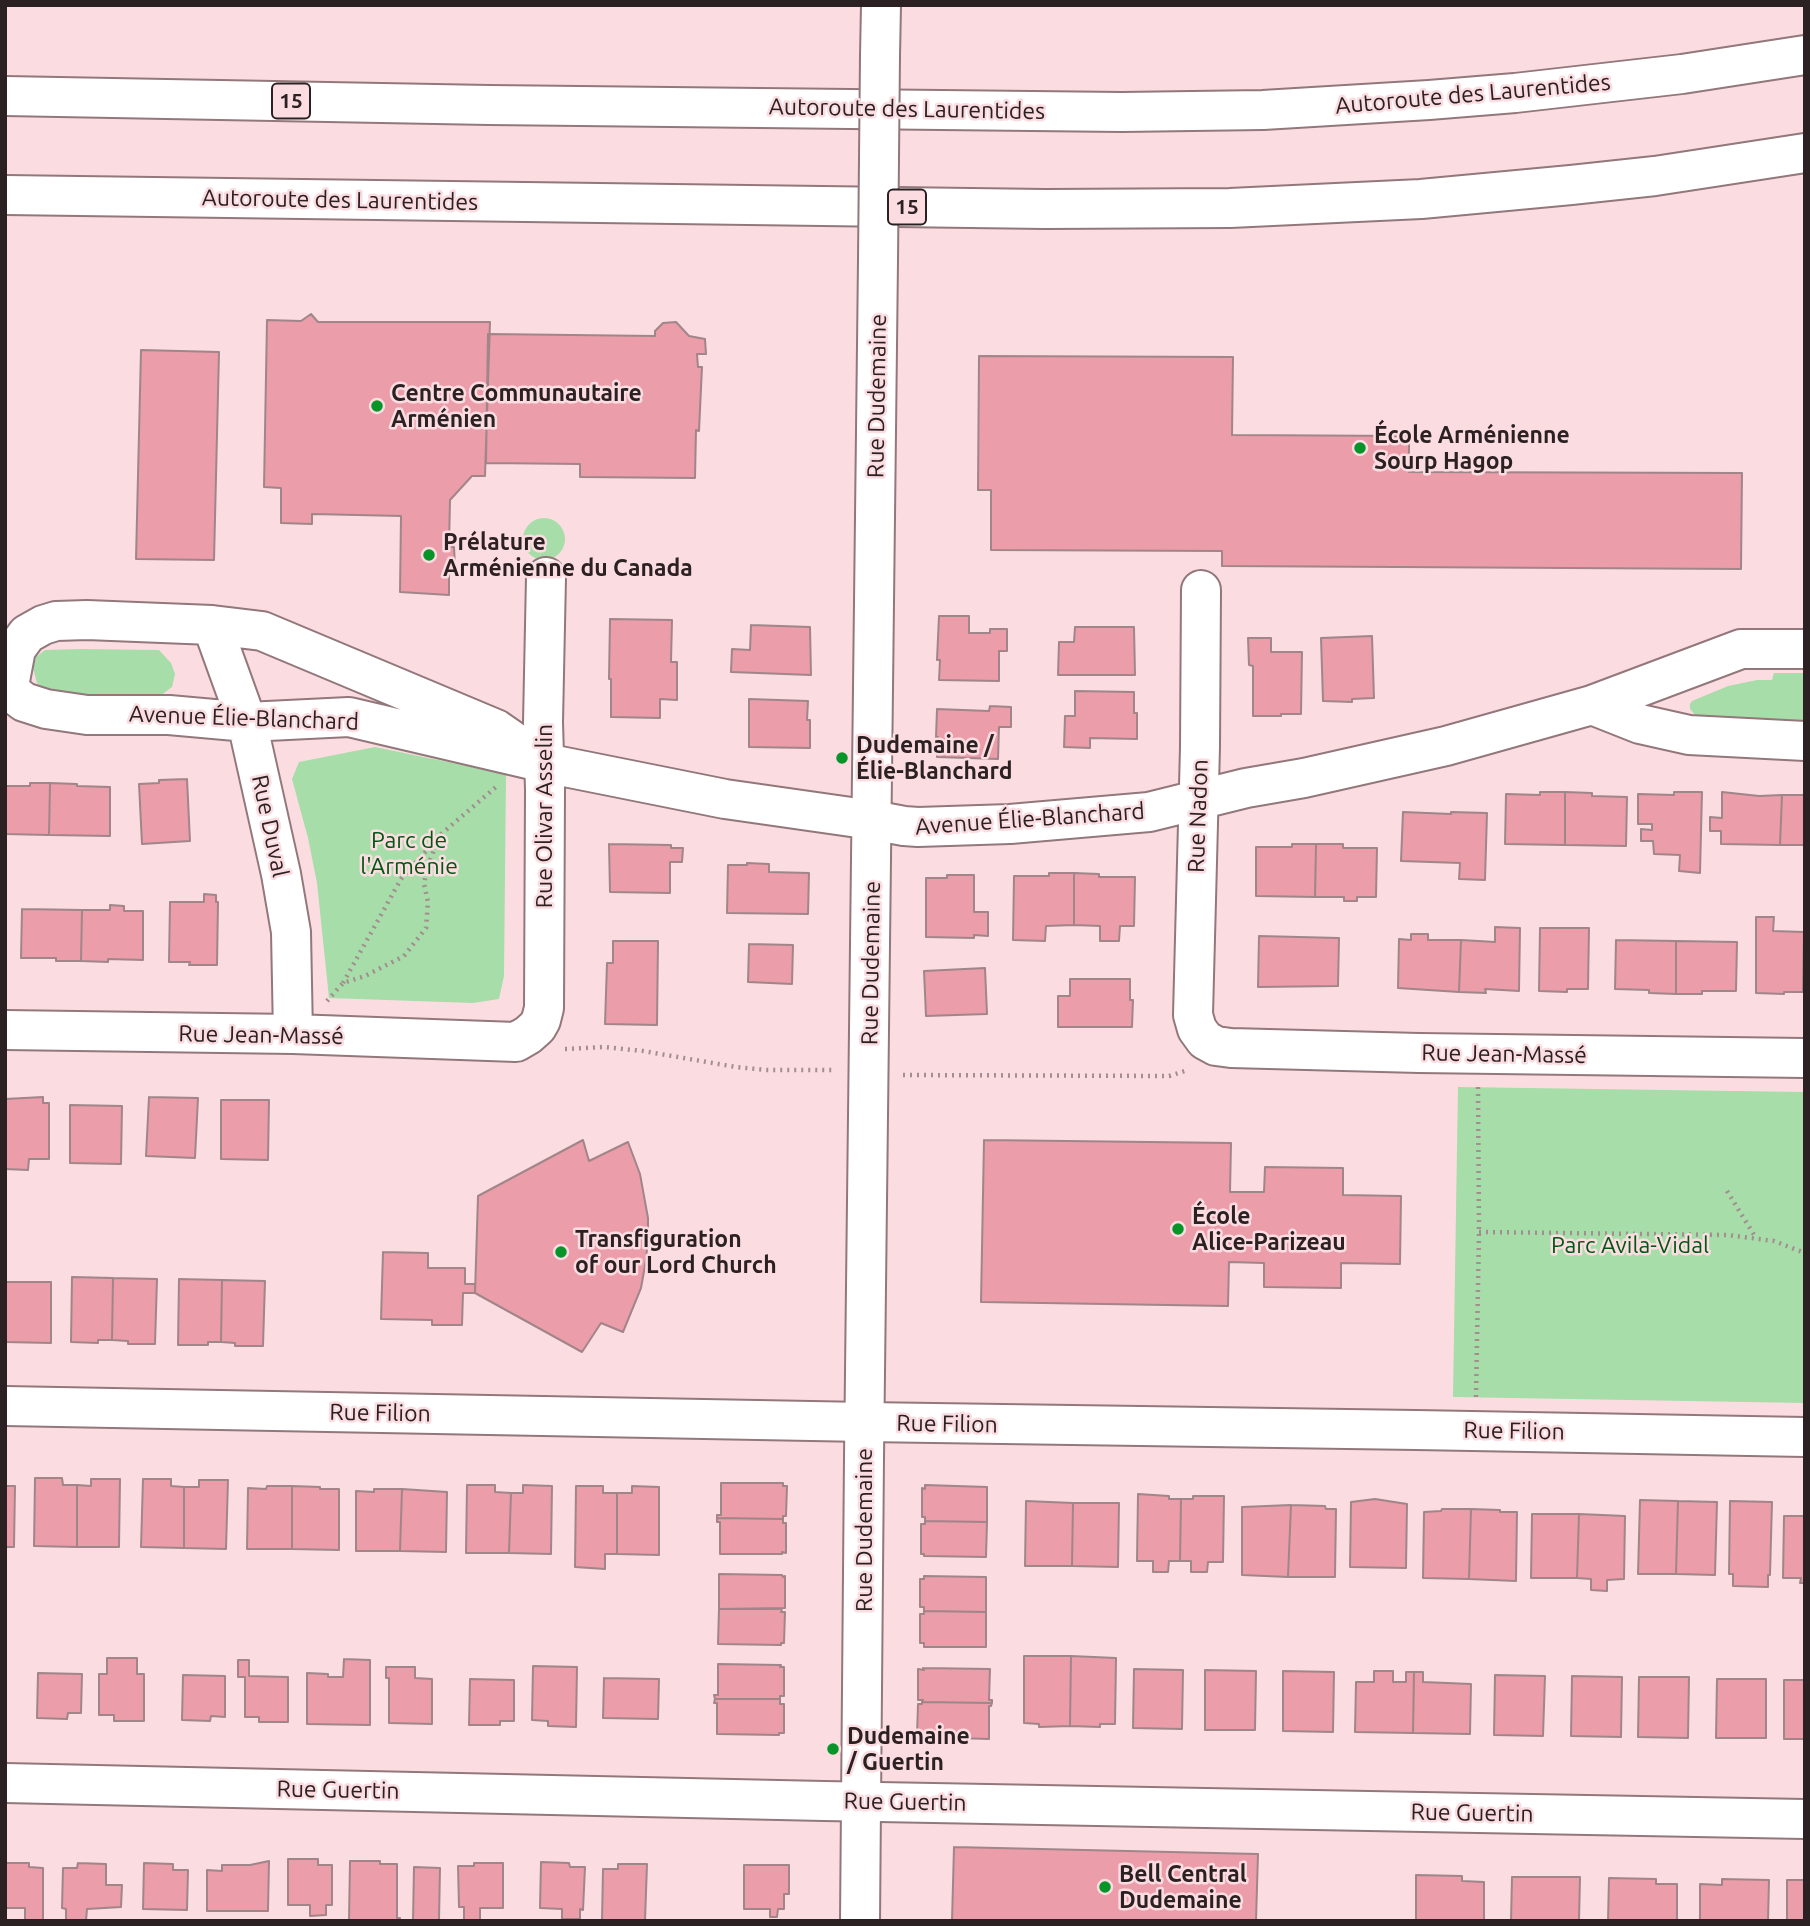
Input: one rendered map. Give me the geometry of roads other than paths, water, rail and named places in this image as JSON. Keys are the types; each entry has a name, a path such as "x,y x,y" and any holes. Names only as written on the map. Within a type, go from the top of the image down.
{"main road":[{"name":"Rue Dudemaine","path":"860,1921 881,5"},
{"name":"Autoroute des Laurentides","path":"5,96 1122,112 1250,110 1515,93 1670,75 1805,55"},
{"name":"Autoroute des Laurentides","path":"5,195 1057,209 1230,208 1421,199 1544,188 1656,176 1805,153"},
{"name":"Rue Olivar Asselin","path":"516,1042 537,1027 544,1009 543,722 546,577"},
{"name":"Rue Nadon","path":"1196,1055 1197,1029 1193,1015 1201,590"},
{"name":"Avenue Élie-Blanchard","path":"545,763 496,729 262,631 212,625 56,621 27,635 16,649 9,686 24,702 46,709 87,715 169,715 247,722 349,717 545,763 725,799 918,827 1010,824 1149,812 1246,788 1304,778 1446,746 1592,705 1741,649 1805,649"},
{"name":"Rue Duval","path":"212,625 247,722 281,874 291,932 293,1034"},
{"path":"1592,705 1640,724 1689,735 1805,741"},
{"name":"Rue Jean-Massé","path":"5,1030 293,1034 516,1042"},
{"name":"Rue Jean-Massé","path":"1196,1055 1216,1046 1419,1053 1805,1058"},
{"name":"Rue Filion","path":"5,1406 1805,1437"},
{"name":"Rue Guertin","path":"5,1783 1805,1819"}],"place":[{"name":"Centre Communautaire Arménien","path":"377,406"},
{"name":"École Arménienne Sourp Hagop","path":"1360,448"},
{"name":"Prélature Arménienne du Canada","path":"429,555"},
{"name":"Dudemaine / Élie-Blanchard","path":"842,758"},
{"name":"École Alice-Parizeau","path":"1178,1229"},
{"name":"Transfiguration of our Lord Church","path":"561,1252"},
{"name":"Dudemaine / Guertin","path":"833,1749"},
{"name":"Bell Central Dudemaine","path":"1105,1887"}],"park label":[{"name":"Parc de l'Arménie","path":"409,853"},
{"name":"Parc Avila-Vidal","path":"1630,1245"}]}
